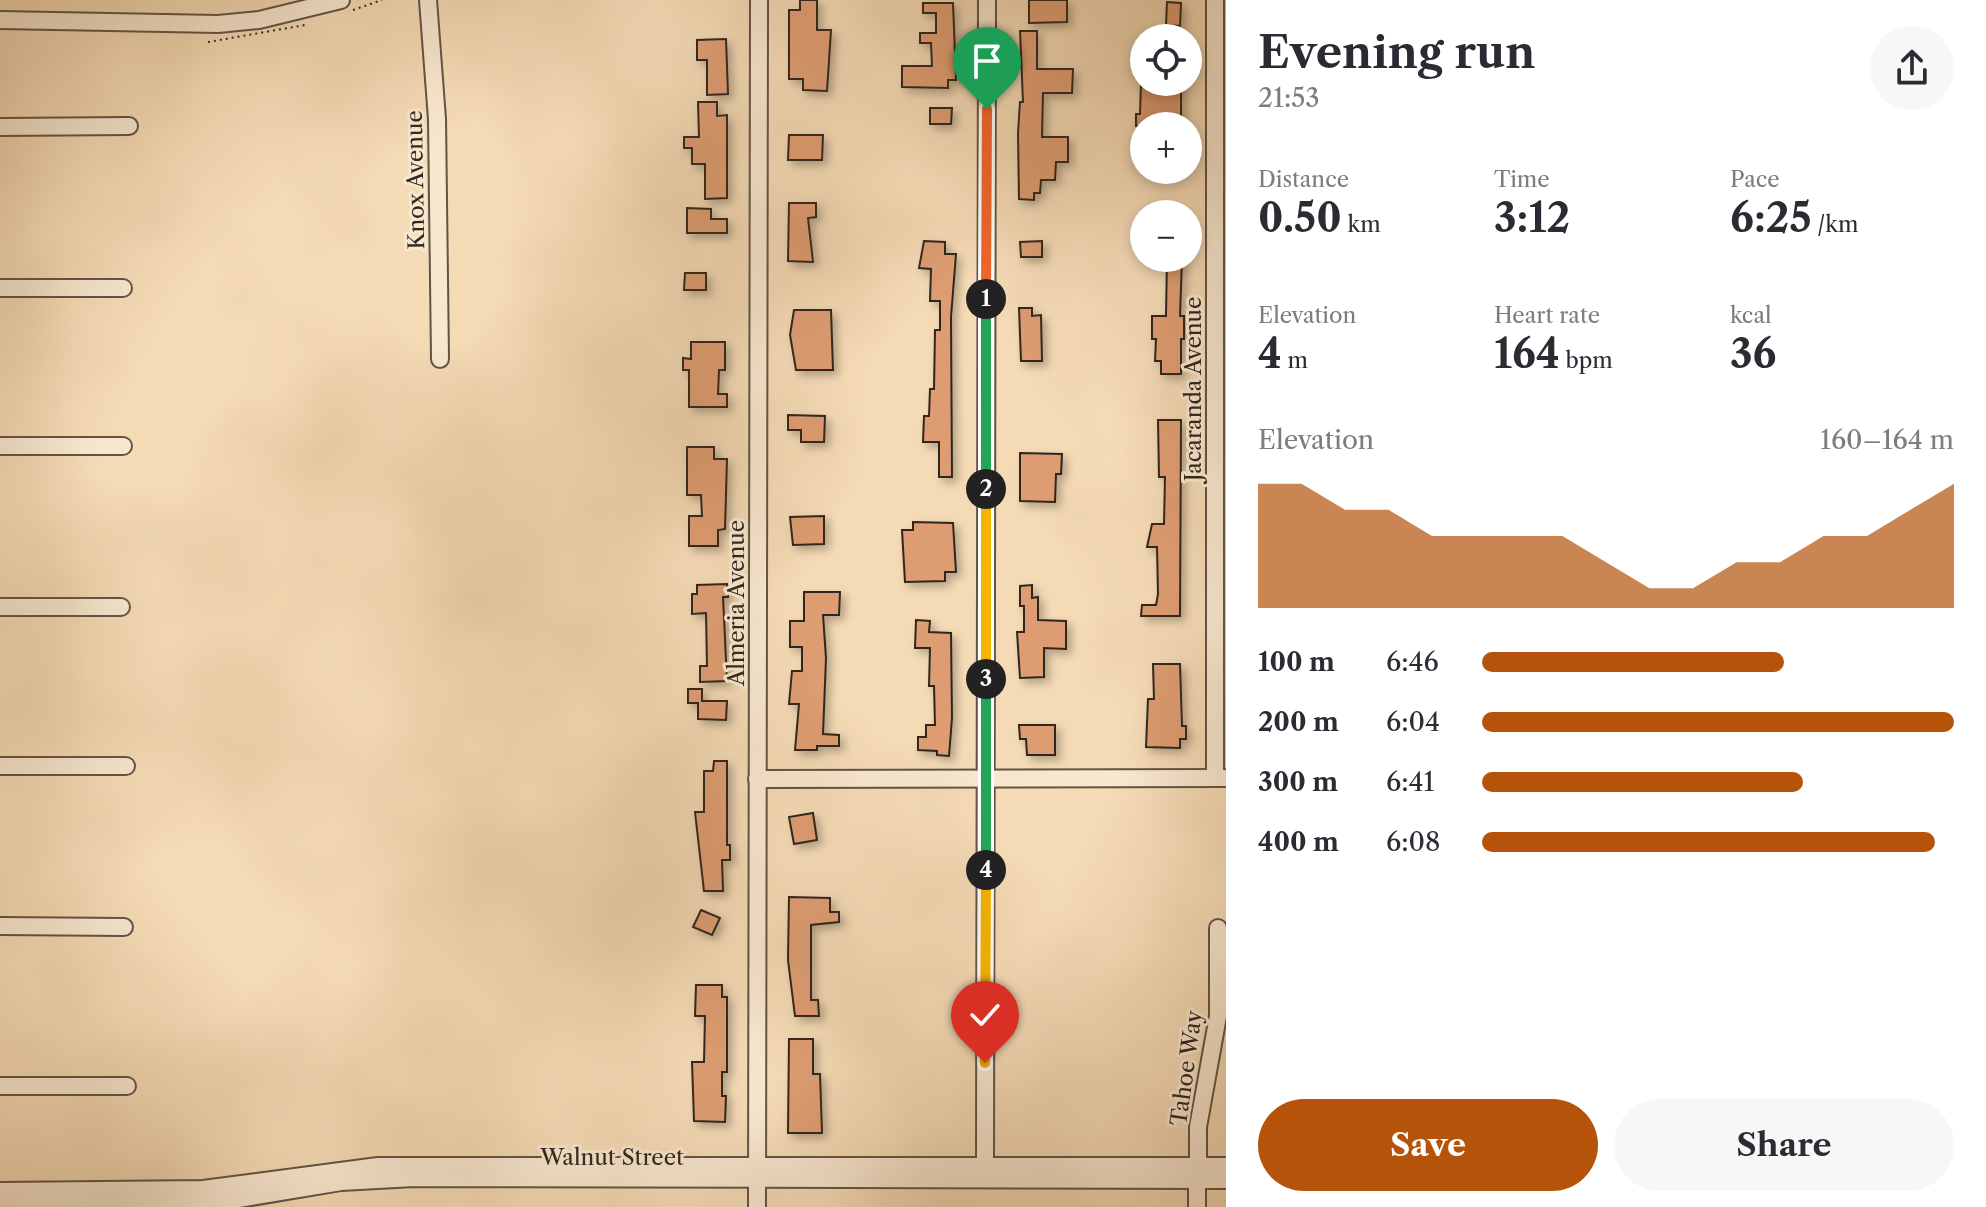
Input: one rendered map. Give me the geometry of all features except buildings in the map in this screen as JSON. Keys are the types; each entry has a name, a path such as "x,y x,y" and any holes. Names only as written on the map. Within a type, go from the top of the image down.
{"street":[{"path":"0,20 218,24 259,20 341,0"},
{"name":"Knox Avenue","path":"428,0 437,119 440,359"},
{"name":"Almeria Avenue","path":"757,1207 759,0"},
{"path":"985,1166 987,0"},
{"name":"Jacaranda Avenue","path":"1215,0 1220,778"},
{"path":"0,127 129,126"},
{"path":"0,288 123,288"},
{"path":"0,446 123,446"},
{"path":"0,607 121,607"},
{"path":"0,766 126,766"},
{"path":"757,779 1220,778"},
{"path":"0,926 124,927"},
{"name":"Tahoe Way","path":"1197,1207 1198,1127 1218,1061 1218,928"},
{"path":"0,1086 127,1086"},
{"name":"Walnut Street","path":"0,1191 203,1189 378,1166 757,1172 1198,1173 1226,1166"},
{"name":"Walnut Street","path":"0,1205 195,1206 374,1179 985,1166 1198,1173 1226,1180"}],"route":[{"path":"985,1063 987,109"}]}
